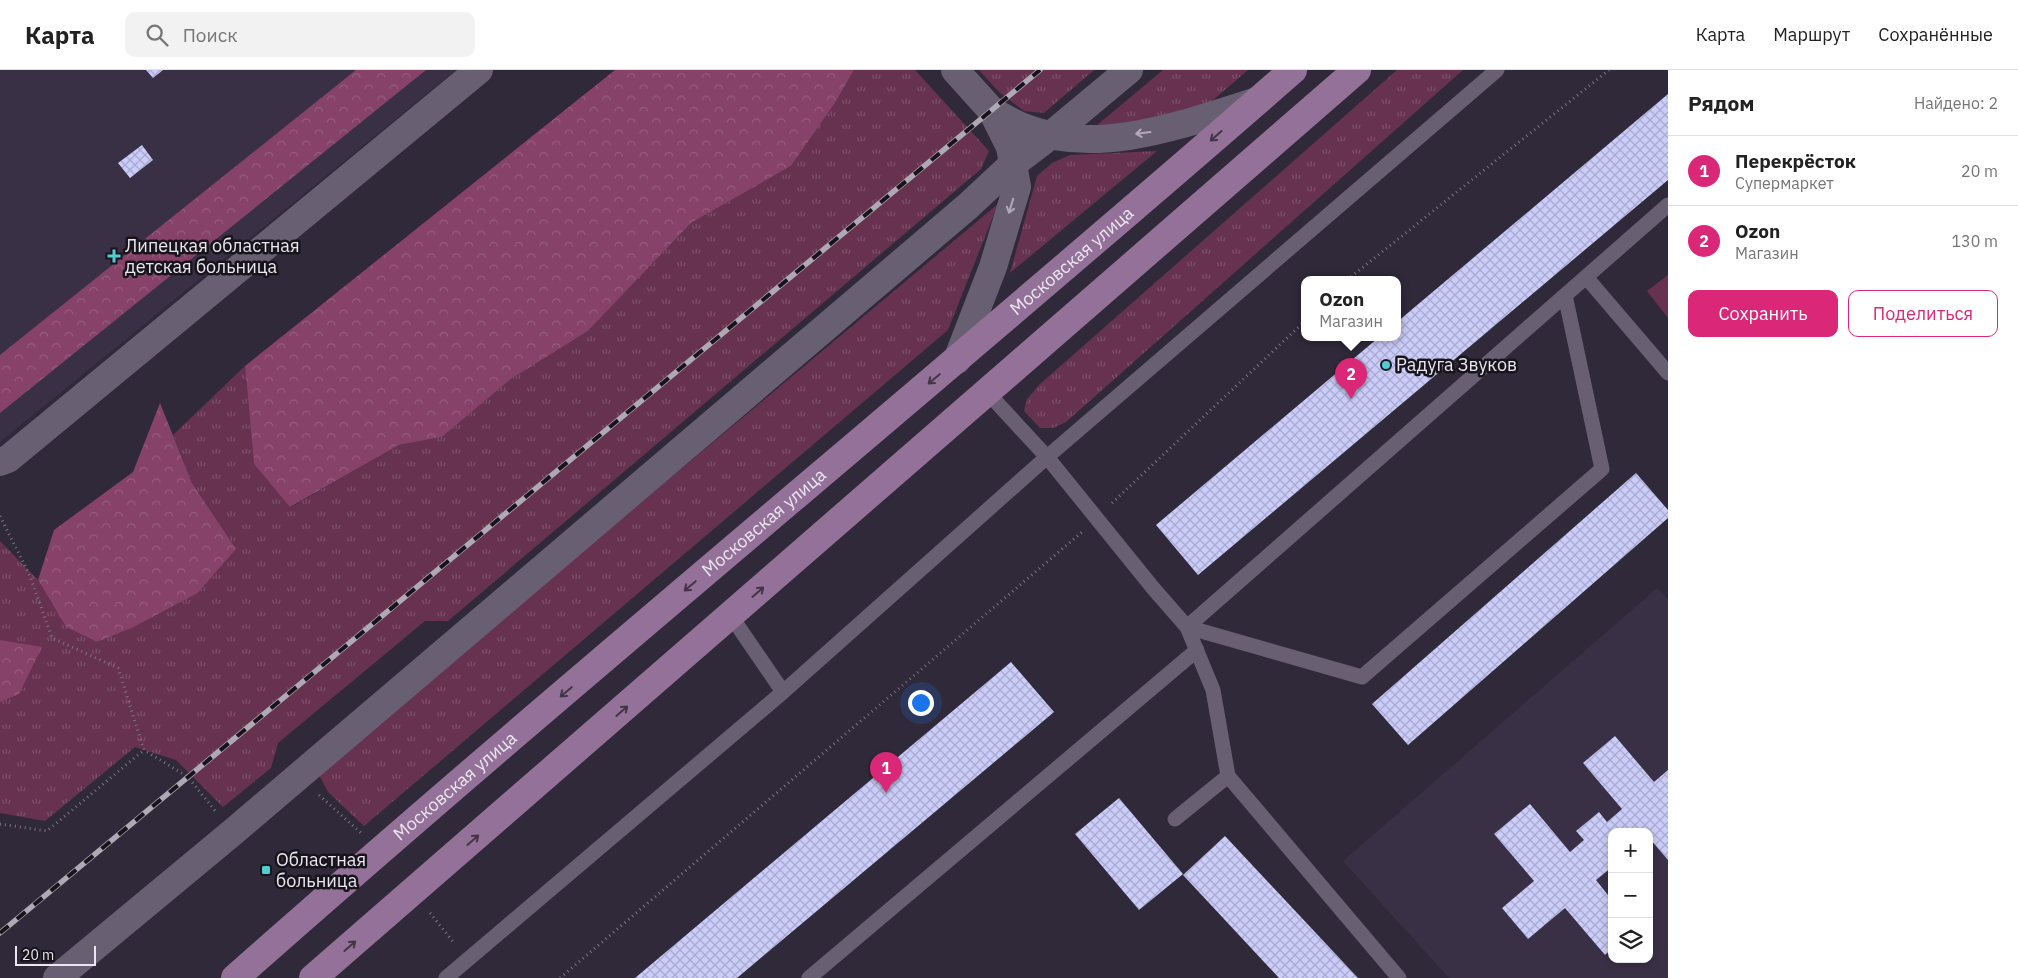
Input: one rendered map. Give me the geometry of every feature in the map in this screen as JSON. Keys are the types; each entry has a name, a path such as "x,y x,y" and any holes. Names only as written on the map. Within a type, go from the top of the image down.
{"main road":[{"name":"Московская улица","path":"235,978 380,849 957,360 1293,70"},
{"path":"313,978 1357,70"}],"street":[{"path":"0,462 8,459 479,70"},
{"path":"955,70 992,111 1010,147 1017,187 993,267 957,360"},
{"path":"57,978 233,832 968,206 1013,164 1129,70"},
{"path":"992,111 1026,128 1051,135 1084,140 1159,131 1257,101"}],"lane":[{"path":"446,978 783,692 1047,457 1497,70"},
{"path":"1187,627 1668,205"},
{"path":"1586,277 1668,373"},
{"path":"1187,627 1362,677 1602,468 1565,296"},
{"path":"986,391 1047,457 1187,627 1213,690 1228,776 1399,978"},
{"path":"731,616 783,692"},
{"path":"809,978 1197,650"},
{"path":"1175,819 1228,776"}],"path":[{"path":"1353,276 1609,70"},
{"path":"560,978 1067,546 1301,325"},
{"path":"0,516 30,576 52,638 118,668 144,750 188,777 233,832"},
{"path":"0,824 47,831 144,750"}],"shaded area":[{"name":"Липецкая областная детская больница","path":"0,70 456,70 0,442"},
{"path":"1657,588 1668,599 1668,978 1449,978 1343,861"}],"green space":[{"path":"356,70 426,70 0,413 0,355"},
{"path":"615,70 854,70 835,103 791,166 691,223 588,331 511,379 442,437 399,445 290,507 254,464 245,366"},
{"path":"854,70 915,70 989,151 981,169 448,621 425,621 278,743 271,768 223,807 176,760 135,747 45,821 0,813 0,541 38,580 66,627 97,642 132,628 198,593 236,549 192,483 173,435 245,366 254,464 291,507 399,445 442,437 511,379 588,331 691,223 791,166 835,103"},
{"path":"979,70 1094,70 1044,113 1024,111 999,92"},
{"path":"1163,70 1248,70 1205,107 1164,121 1096,126"},
{"path":"1397,70 1463,70 1066,422 1053,428 1040,428 1024,411 1027,399 1040,384"},
{"path":"1157,151 1010,273 1037,176 1052,163 1070,155"},
{"path":"998,204 948,330 364,826 328,792 318,773"},
{"path":"1668,275 1668,318 1647,291"},
{"path":"160,403 192,483 236,549 198,593 132,628 97,642 66,627 38,580 54,530 133,472"},
{"path":"0,640 42,647 19,694 0,702"}],"building":[{"path":"146,70 163,70 153,78"},
{"path":"1668,94 1668,180 1198,575 1156,525 1374,341 1401,341 1401,319"},
{"path":"142,145 153,160 130,178 118,163"},
{"path":"1636,473 1668,510 1668,518 1408,745 1372,704"},
{"path":"1011,662 1054,712 737,978 635,978"},
{"path":"1615,736 1654,782 1668,770 1668,860 1653,843 1653,828 1608,828 1608,870 1596,880 1608,895 1608,952 1605,955 1565,908 1528,939 1502,908 1534,881 1494,834 1530,804 1570,852 1584,840 1576,831 1599,812 1607,822 1622,809 1583,763"},
{"path":"1119,798 1183,874 1139,910 1075,834"},
{"path":"1225,836 1358,978 1279,978 1183,875"}],"railway":[{"path":"0,933 1040,70"}],"place":[{"name":"Липецкая областная детская больница","path":"114,256"},
{"name":"Радуга Звуков","path":"1386,365"},
{"name":"Ozon","path":"1351,399"},
{"name":"Перекрёсток","path":"886,793"},
{"name":"Областная больница","path":"266,870"}]}
